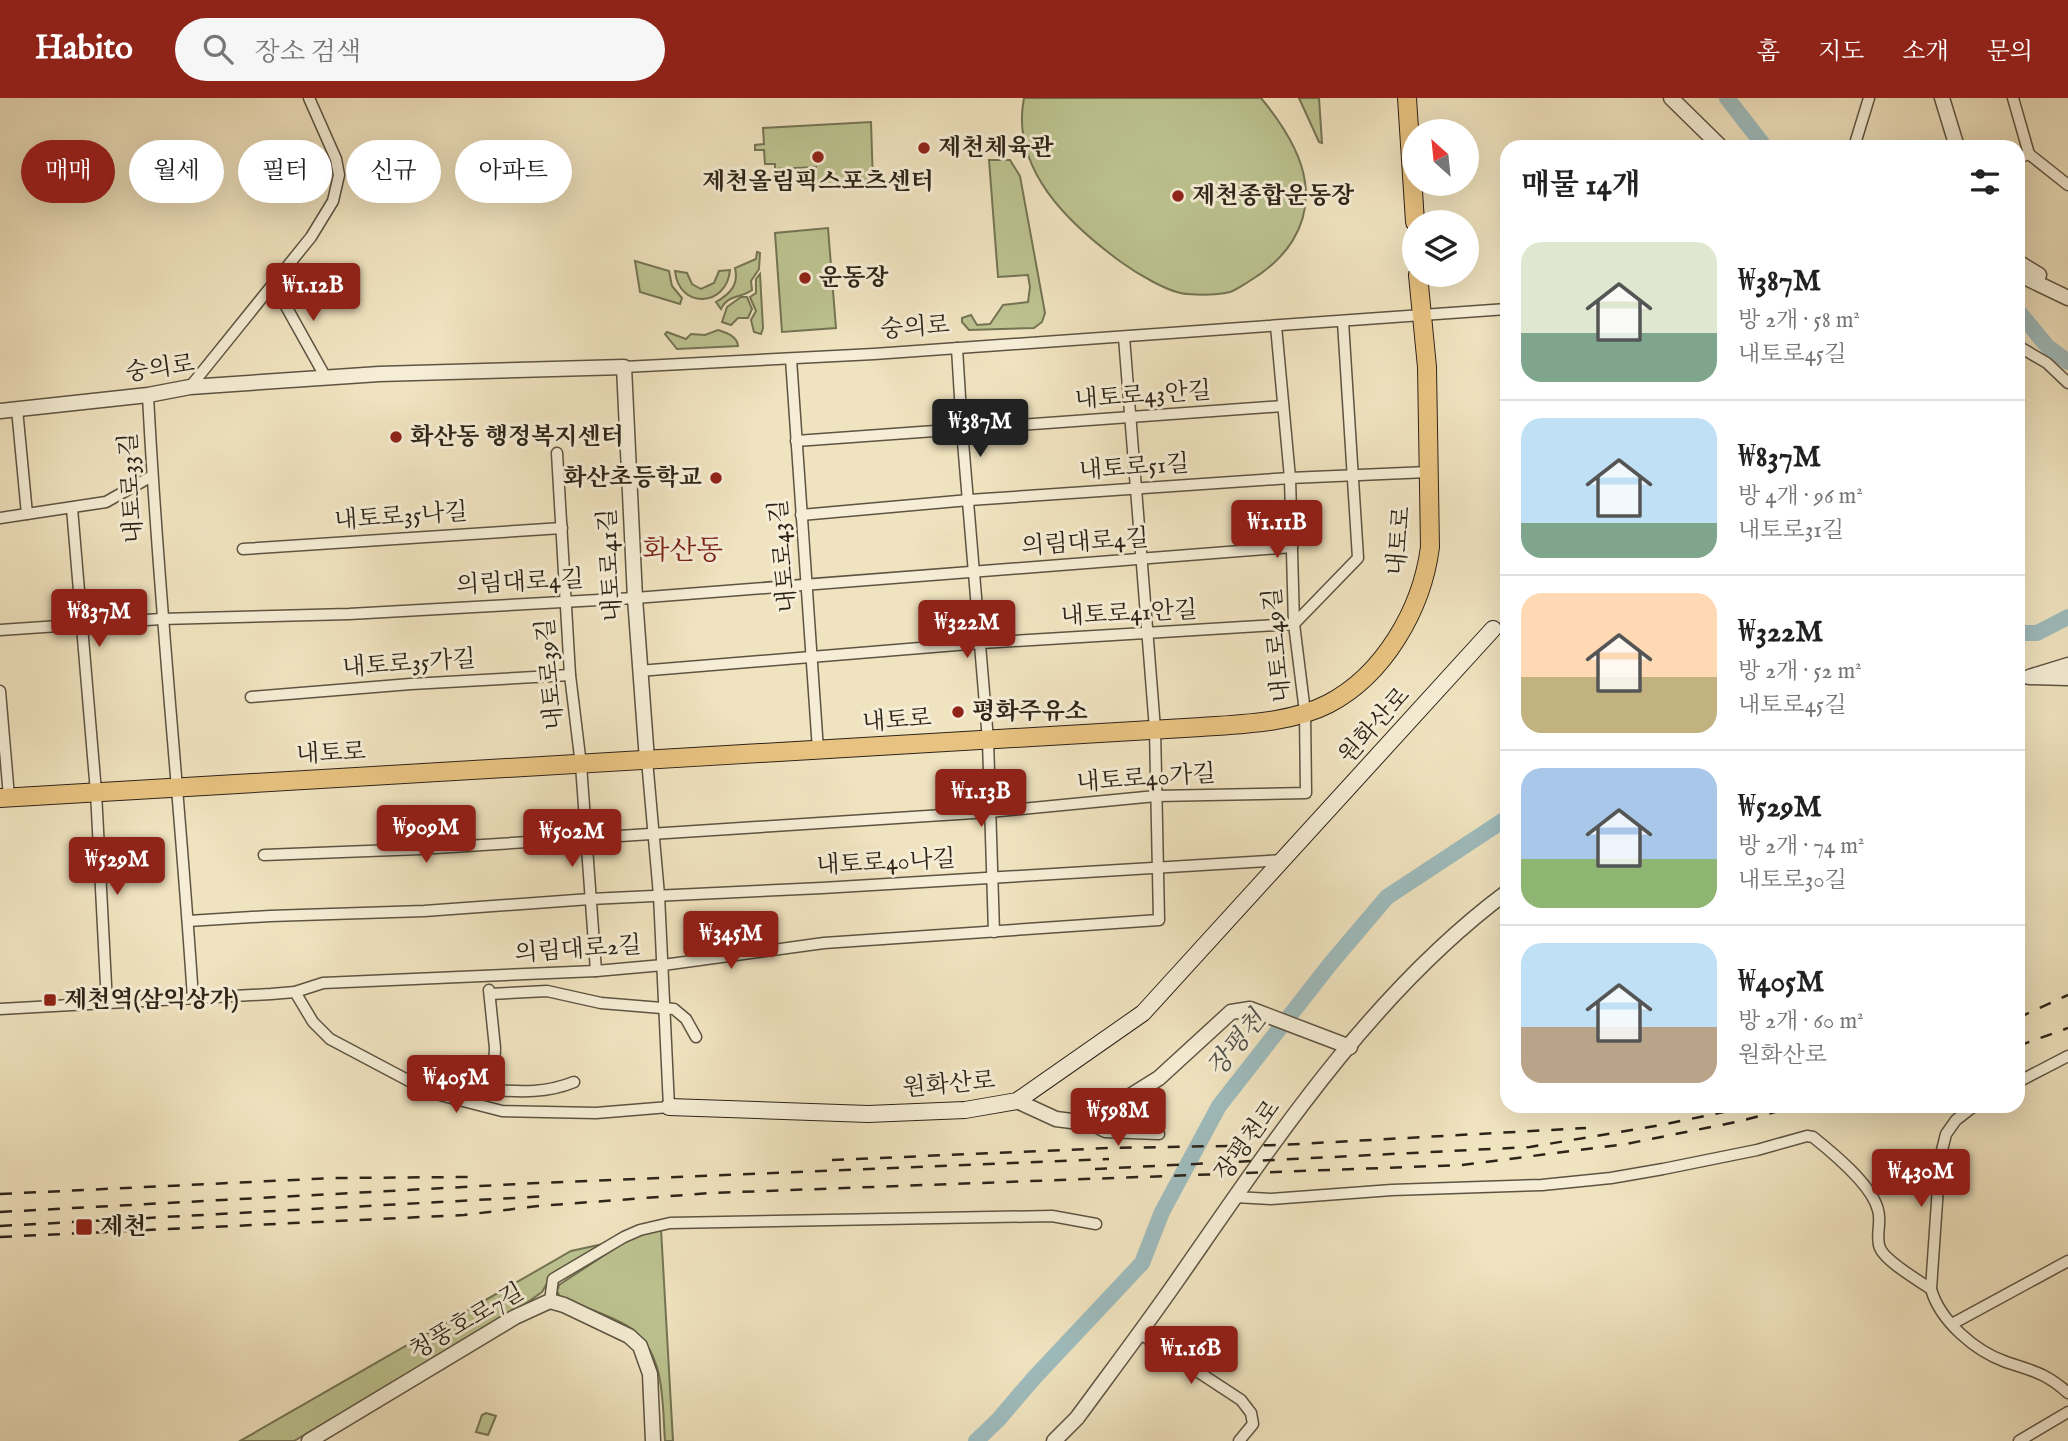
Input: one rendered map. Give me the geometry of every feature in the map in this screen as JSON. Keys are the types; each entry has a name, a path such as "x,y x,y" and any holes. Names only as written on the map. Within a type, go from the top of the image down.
{"main road":[{"path":"1407,98 1414,210"},
{"name":"내토로","path":"4,797 581,765 1263,722 1326,705 1352,689 1372,671 1415,606 1426,575 1430,547 1427,367 1419,287"},
{"name":"원화산로","path":"669,1107 868,1114 965,1110 1017,1101 1143,1013 1493,629"}],"street":[{"path":"190,387 318,227 333,201 339,174 336,159 309,98"},
{"path":"1671,98 1714,140"},
{"path":"1856,140 1870,98"},
{"path":"1942,98 1954,140"},
{"path":"2013,98 2020,140"},
{"path":"2025,157 2068,184"},
{"path":"2025,266 2054,284 2066,296"},
{"path":"2025,277 2066,296"},
{"path":"273,282 326,378"},
{"name":"숭의로","path":"0,411 148,395 190,387 406,373 791,359 1500,310"},
{"path":"1294,624 1358,558 1343,322"},
{"name":"내토로49길","path":"1276,326 1290,478 1294,624 1305,712 1306,793"},
{"path":"1124,337 1155,729 1156,868"},
{"path":"957,348 988,740 993,932"},
{"path":"2025,351 2047,363 2068,383"},
{"name":"내토로43길","path":"791,359 818,750"},
{"name":"내토로41길","path":"624,367 639,671 648,760"},
{"name":"내토로33길","path":"148,395 162,619 178,787 193,999"},
{"name":"내토로43안길","path":"796,441 1283,406"},
{"path":"17,409 27,514"},
{"name":"내토로39길","path":"557,453 570,675 581,765 596,971"},
{"name":"내토로51길","path":"801,515 969,500 1290,478 1428,472"},
{"path":"0,518 106,502 152,476"},
{"path":"72,508 96,792 107,1004"},
{"name":"내토로35나길","path":"243,549 562,528"},
{"name":"의림대로4길","path":"0,630 81,623 349,614 635,598 1292,547"},
{"name":"내토로41안길","path":"639,671 981,643 1148,635 1294,624"},
{"path":"2025,678 2068,665"},
{"name":"내토로35가길","path":"251,697 570,675"},
{"path":"2025,679 2068,678"},
{"path":"0,691 4,797"},
{"path":"648,760 659,895 669,1107"},
{"name":"내토로40가길","path":"264,855 421,849 989,812 1156,796 1306,793"},
{"name":"내토로40나길","path":"188,921 424,911 590,899 1284,860"},
{"name":"의림대로2길","path":"0,1009 295,992 323,983 596,971 663,965 824,943 1158,920 1156,868"},
{"name":"장평천로","path":"1054,1441 1077,1418 1139,1333 1343,1044 1430,957 1500,897"},
{"path":"487,977 495,1048 494,1090"},
{"path":"490,994 547,991 601,1003 665,1007 680,1012 696,1037"},
{"name":"원화산로","path":"295,992 313,1022 330,1039 432,1093 502,1111 596,1113 669,1107"},
{"path":"1087,1123 1159,1078 1231,1013 1250,1009 1343,1044"},
{"path":"2025,1078 2068,1056"},
{"path":"452,1098 468,1090 540,1092 556,1090 574,1082"},
{"path":"1017,1101 1056,1119 1087,1123 1105,1132 1159,1134"},
{"path":"1965,1113 1946,1134 1940,1158 1931,1289 1934,1300 1952,1324 1987,1353 2036,1371 2068,1393"},
{"path":"1235,1197 1272,1199 1392,1190 1556,1184 1663,1169 1756,1150 1807,1136 1821,1143 1856,1176 1871,1196 1879,1212 1878,1241 1885,1255 1931,1289"},
{"path":"550,1301 554,1279 624,1237 670,1223 1052,1216 1096,1224"},
{"path":"1952,1324 2068,1261"},
{"name":"청풍호로7길","path":"309,1441 515,1317 550,1301 611,1326 640,1346 650,1374 653,1441"},
{"path":"1139,1333 1241,1400 1251,1413 1253,1424 1239,1441"},
{"path":"2019,1441 2068,1412"}],"green space":[{"name":"제천종합운동장","path":"1024,98 1261,98 1289,137 1303,171 1306,198 1304,214 1293,241 1284,253 1261,273 1242,286 1225,293 1180,293 1135,272 1082,230 1048,192 1035,171 1026,148 1022,124"},
{"path":"1299,98 1319,98 1322,143 1319,142"},
{"name":"제천올림픽스포츠센터","path":"871,122 873,184 817,187 816,167 775,169 775,164 765,164 764,150 755,150 755,145 764,144 763,128"},
{"path":"989,160 1010,160 1020,176 1045,313 1042,322 1034,328 969,330 962,322 962,318 971,315 977,325 990,324 1003,305 1028,302 1028,275 998,277"},
{"name":"운동장","path":"828,228 836,328 782,332 775,233"},
{"path":"757,252 760,253 759,269 751,281 752,290 727,301 721,309 716,302 732,288 736,279 735,268 756,259"},
{"path":"635,261 669,271 672,286 682,298 680,304 640,292"},
{"path":"730,270 721,291 703,299 693,298 685,292 678,284 675,271 687,273 692,284 701,289 714,283 719,271"},
{"path":"760,274 761,334 754,332 751,320 756,311 750,297 756,293 756,279"},
{"path":"741,297 747,297 752,309 748,318 738,318 731,325 722,322 727,307"},
{"path":"718,330 734,337 738,346 677,349 665,334 667,332 686,339 691,334 705,335"},
{"path":"661,1229 673,1441 665,1441 660,1379 650,1350 641,1337 621,1322 560,1297 557,1291 559,1285 635,1235"},
{"path":"603,1244 549,1280 542,1292 521,1307 294,1441 240,1441 571,1251"},
{"path":"486,1413 496,1416 488,1435 476,1432 482,1415"}],"waterway":[{"path":"1727,98 1760,140"},
{"path":"2025,319 2047,346 2068,362"},
{"name":"장평천","path":"2025,633 2037,633 2068,617"},
{"name":"장평천","path":"976,1441 1142,1263 1162,1212 1219,1106 1331,963 1387,897 1500,823"}],"railway":[{"path":"2025,1015 2068,995"},
{"path":"2025,1043 2068,1028"},
{"path":"1095,1169 1530,1147 1719,1113"},
{"path":"0,1237 464,1215 538,1206 711,1193 1462,1165 1626,1144 1771,1113"},
{"path":"832,1160 1110,1148 1280,1145 1586,1128"},
{"path":"0,1212 537,1183 1109,1159"},
{"path":"0,1194 334,1178 469,1177"},
{"path":"0,1226 550,1196"}],"place":[{"name":"제천체육관","path":"924,148"},
{"name":"제천올림픽스포츠센터","path":"818,157"},
{"name":"제천종합운동장","path":"1178,196"},
{"name":"운동장","path":"805,278"},
{"name":"화산동 행정복지센터","path":"396,437"},
{"name":"화산초등학교","path":"716,478"},
{"name":"평화주유소","path":"958,712"},
{"name":"제천역(삼익상가)","path":"50,1000"},
{"name":"제천","path":"84,1227"}],"district":[{"name":"화산동","path":"683,551"}]}
